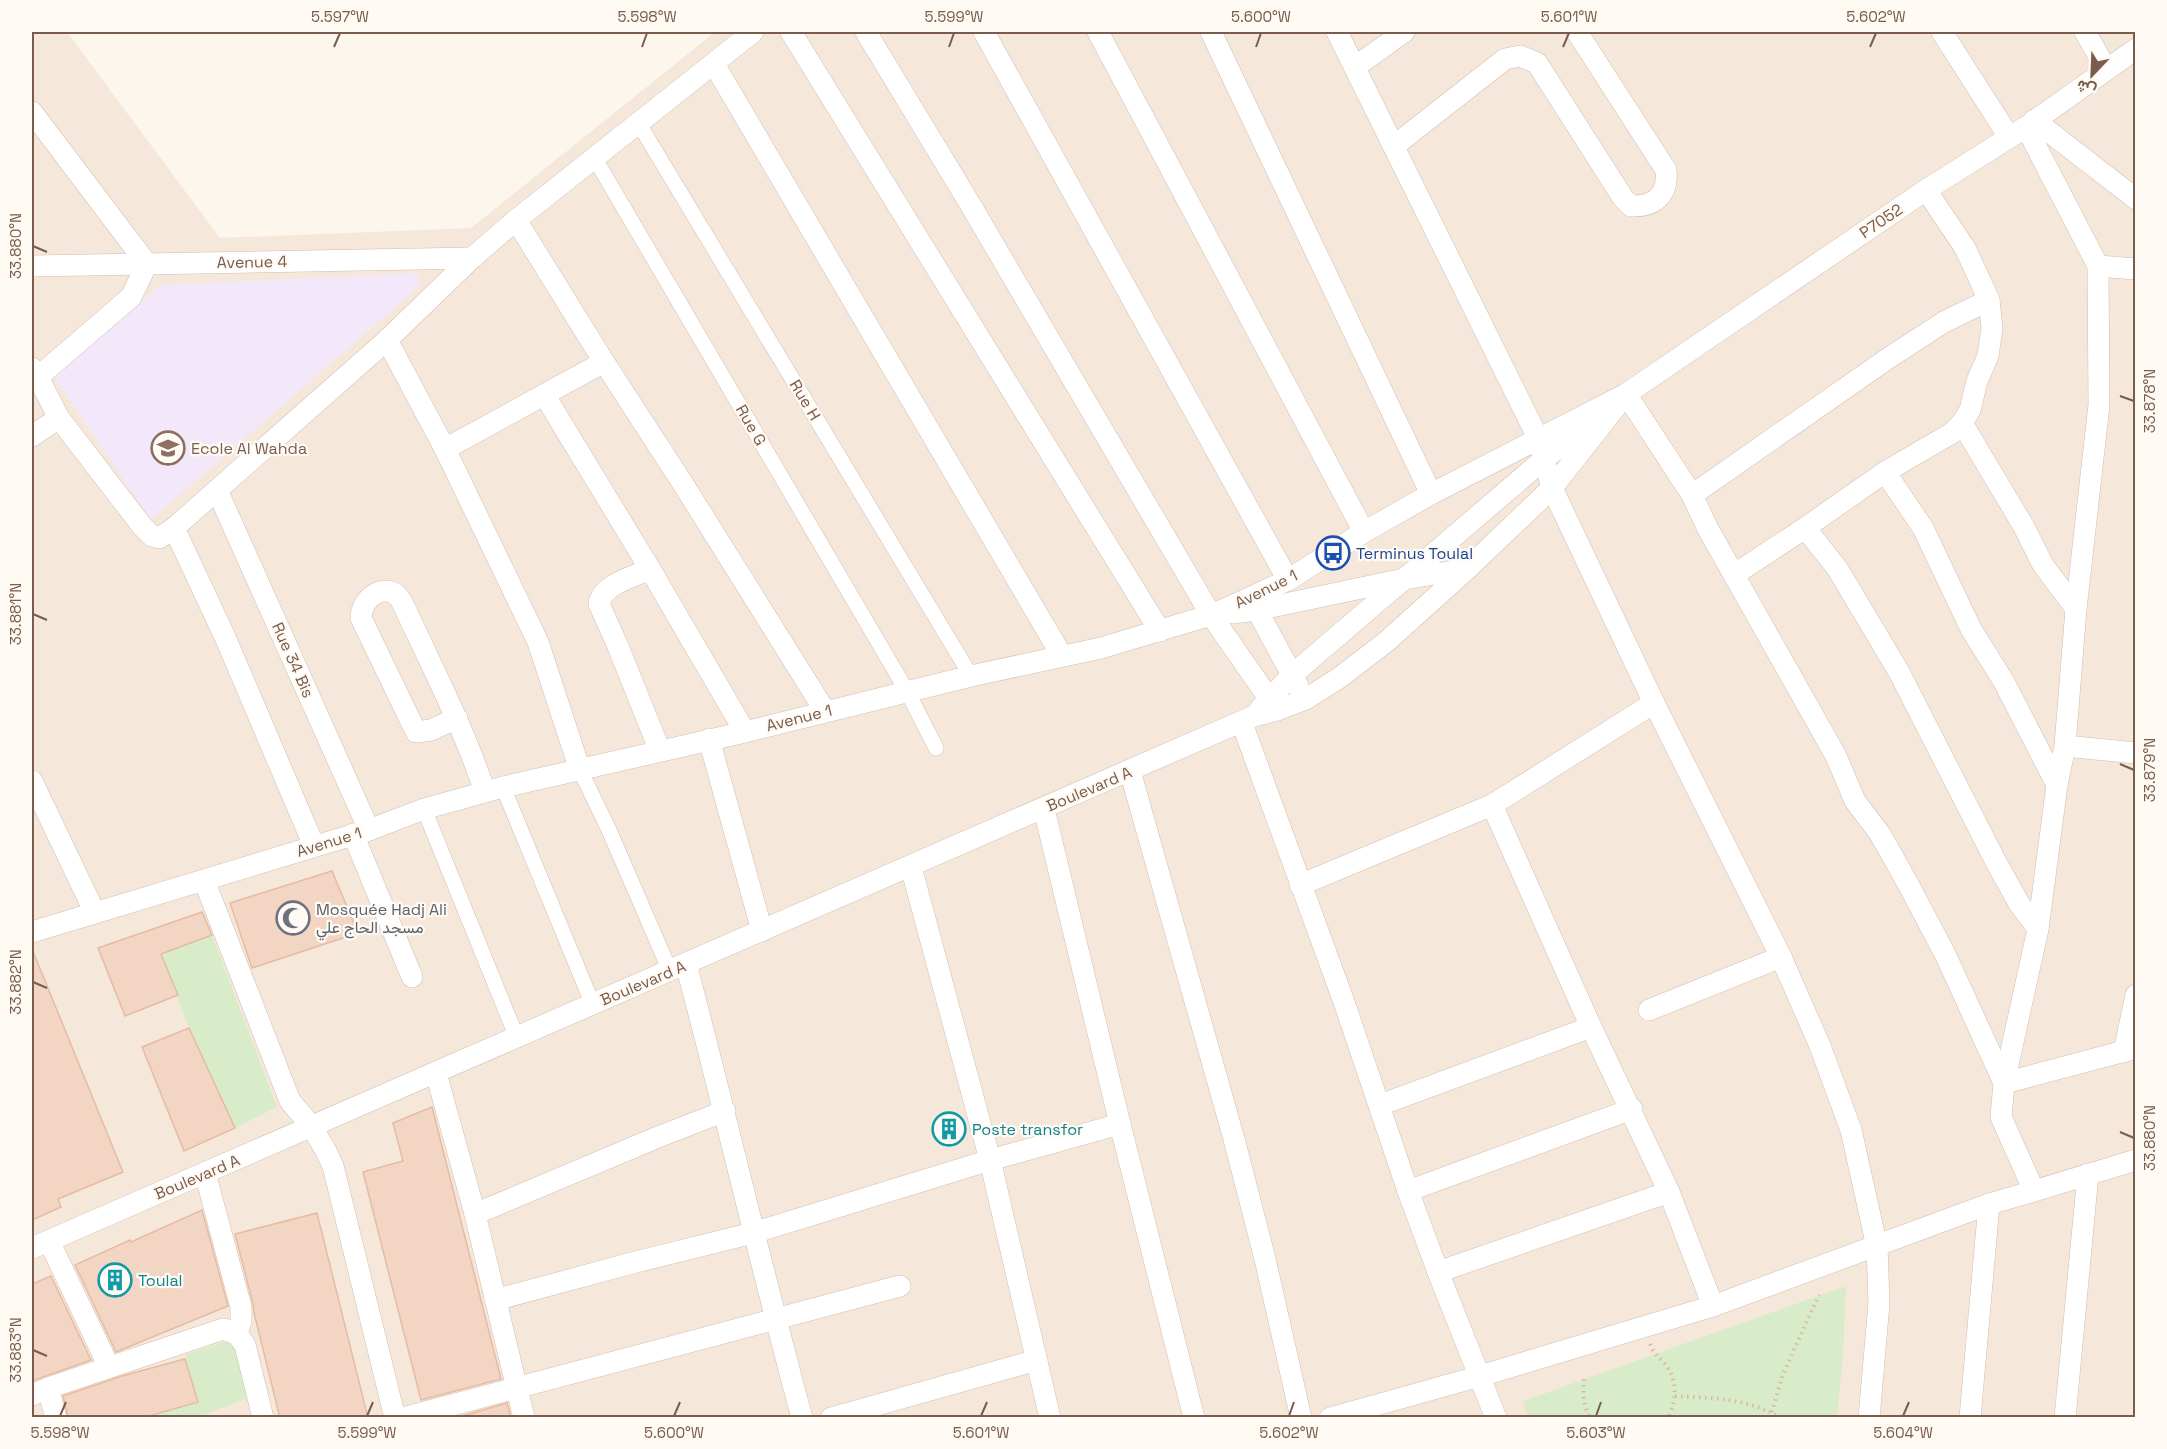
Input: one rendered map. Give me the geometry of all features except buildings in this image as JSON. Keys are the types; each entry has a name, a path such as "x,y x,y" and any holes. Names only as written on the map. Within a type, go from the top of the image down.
{"street":[{"path":"32,112 147,264 131,297 35,372 59,418 148,533 159,538 174,528 387,340 472,258 516,220 753,32"},
{"path":"791,32 1160,631"},
{"path":"866,32 970,204 1211,615 1273,704"},
{"path":"984,32 1288,580"},
{"path":"1098,32 1364,532"},
{"path":"1211,32 1431,494"},
{"path":"1337,32 1538,438 1552,488 1654,703 1781,957 1820,1046 1851,1130 1877,1247 1879,1303 1869,1418"},
{"path":"1355,67 1404,32"},
{"path":"1395,146 1505,59 1520,56 1537,63 1623,198 1631,206 1643,207 1663,194 1668,182 1666,170 1577,32"},
{"path":"1942,32 2023,128 2098,266 2099,405 2076,609 2065,746 2057,785 2038,929 2004,1083 2001,1117 2034,1191"},
{"path":"2085,32 2106,69"},
{"name":"P7052","path":"1543,460 1626,394 1926,190 2023,128 2136,49"},
{"path":"714,64 1062,656"},
{"name":"Rue H","path":"639,124 971,676"},
{"path":"2023,128 2135,197"},
{"name":"Rue G","path":"594,157 908,693 936,748"},
{"path":"1735,574 1885,472 1952,433 1970,410 1977,381 1988,356 1992,328 1989,300 1965,248 1926,190"},
{"path":"516,220 825,711"},
{"path":"32,247 39,266"},
{"name":"Avenue 4","path":"39,266 472,258"},
{"path":"2098,266 2136,269"},
{"path":"1692,495 1890,357 1944,322 1989,300"},
{"path":"387,340 445,449 538,642 580,770 678,968 725,1111 753,1233 802,1418"},
{"path":"445,449 604,362"},
{"path":"1626,394 1692,495 1708,528 1836,756 1855,801 1880,834 1907,882 1946,956 2004,1083"},
{"name":"P7052","path":"1538,438 1626,394"},
{"name":"P7052","path":"1552,488 1626,394"},
{"path":"545,396 745,732"},
{"path":"32,436 59,418"},
{"path":"1962,423 2024,526 2043,565 2076,609"},
{"name":"Avenue 1","path":"32,932 361,832 424,809 494,790 745,732 971,676 1101,648 1252,605 1364,532 1538,438"},
{"name":"Boulevard A","path":"1273,704 1292,675 1543,460"},
{"path":"1885,472 1923,528 1971,629 2008,690 2057,785"},
{"name":"Boulevard A","path":"40,1245 1248,720 1273,704 1306,699 1339,678 1386,642 1552,488"},
{"name":"Rue 34 Bis","path":"217,490 361,832 412,977"},
{"path":"174,528 229,647 314,846"},
{"path":"1805,528 1837,568 1899,672 1997,864 2020,904 2038,929"},
{"path":"650,569 603,593 599,604 660,751"},
{"path":"1306,699 1252,605 1467,569"},
{"path":"457,718 425,732 418,733 414,729 361,618 362,607 368,598 391,590 399,596 457,718 469,746 494,790 593,1005"},
{"path":"1300,885 1492,805 1654,703"},
{"path":"1248,720 1300,885 1344,1002 1408,1191 1496,1418"},
{"path":"709,739 762,931"},
{"path":"2065,746 2136,753"},
{"path":"1130,771 1266,1259 1302,1418"},
{"path":"32,781 95,913"},
{"path":"1492,805 1591,1027 1670,1192 1713,1306"},
{"path":"424,809 517,1038"},
{"path":"1044,809 1194,1418"},
{"path":"911,867 990,1160 1050,1418"},
{"path":"204,880 290,1101 312,1127 327,1151 333,1166 395,1418"},
{"path":"1649,1010 1781,957"},
{"path":"2004,1083 2130,1050 2136,995"},
{"path":"1380,1105 1591,1027"},
{"path":"436,1073 475,1214 524,1418"},
{"path":"1408,1191 1632,1109"},
{"path":"475,1214 725,1111"},
{"path":"495,1300 753,1233 990,1160 1120,1124"},
{"path":"1330,1418 1713,1306 1989,1204 2136,1160"},
{"path":"205,1173 242,1307 237,1334"},
{"path":"2065,1418 2088,1174"},
{"path":"1438,1272 1670,1192"},
{"path":"1971,1418 1989,1204"},
{"path":"40,1245 109,1367"},
{"path":"403,1418 900,1286"},
{"path":"56,1418 40,1392 215,1331 230,1330 237,1334 245,1345 263,1418"},
{"path":"831,1418 1037,1360"}],"path":[{"path":"1770,1418 1783,1374 1819,1295"},
{"path":"1644,1328 1654,1354 1668,1368 1673,1377 1674,1405 1668,1418"},
{"path":"1584,1379 1582,1394 1585,1409 1590,1418"},
{"path":"1675,1396 1719,1398 1748,1403 1781,1418"}],"shaded area":[{"path":"32,32 67,32 220,238 471,228 715,32 2135,32 2135,1417 32,1417"},
{"name":"Ecole Al Wahda","path":"418,273 419,286 151,520 53,375 161,285"}],"green space":[{"path":"212,935 277,1107 235,1128 189,1028 161,954"},
{"path":"1846,1286 1837,1417 1528,1417 1523,1401"},
{"path":"227,1341 236,1346 248,1398 202,1417 144,1418 198,1402 185,1359 186,1354"}],"place":[{"name":"Ecole Al Wahda","path":"168,448"},
{"name":"Terminus Toulal","path":"1333,553"},
{"name":"Mosquée Hadj Ali مسجد الحاج علي","path":"293,918"},
{"name":"Poste transfor","path":"949,1129"},
{"name":"Toulal","path":"115,1280"}]}
